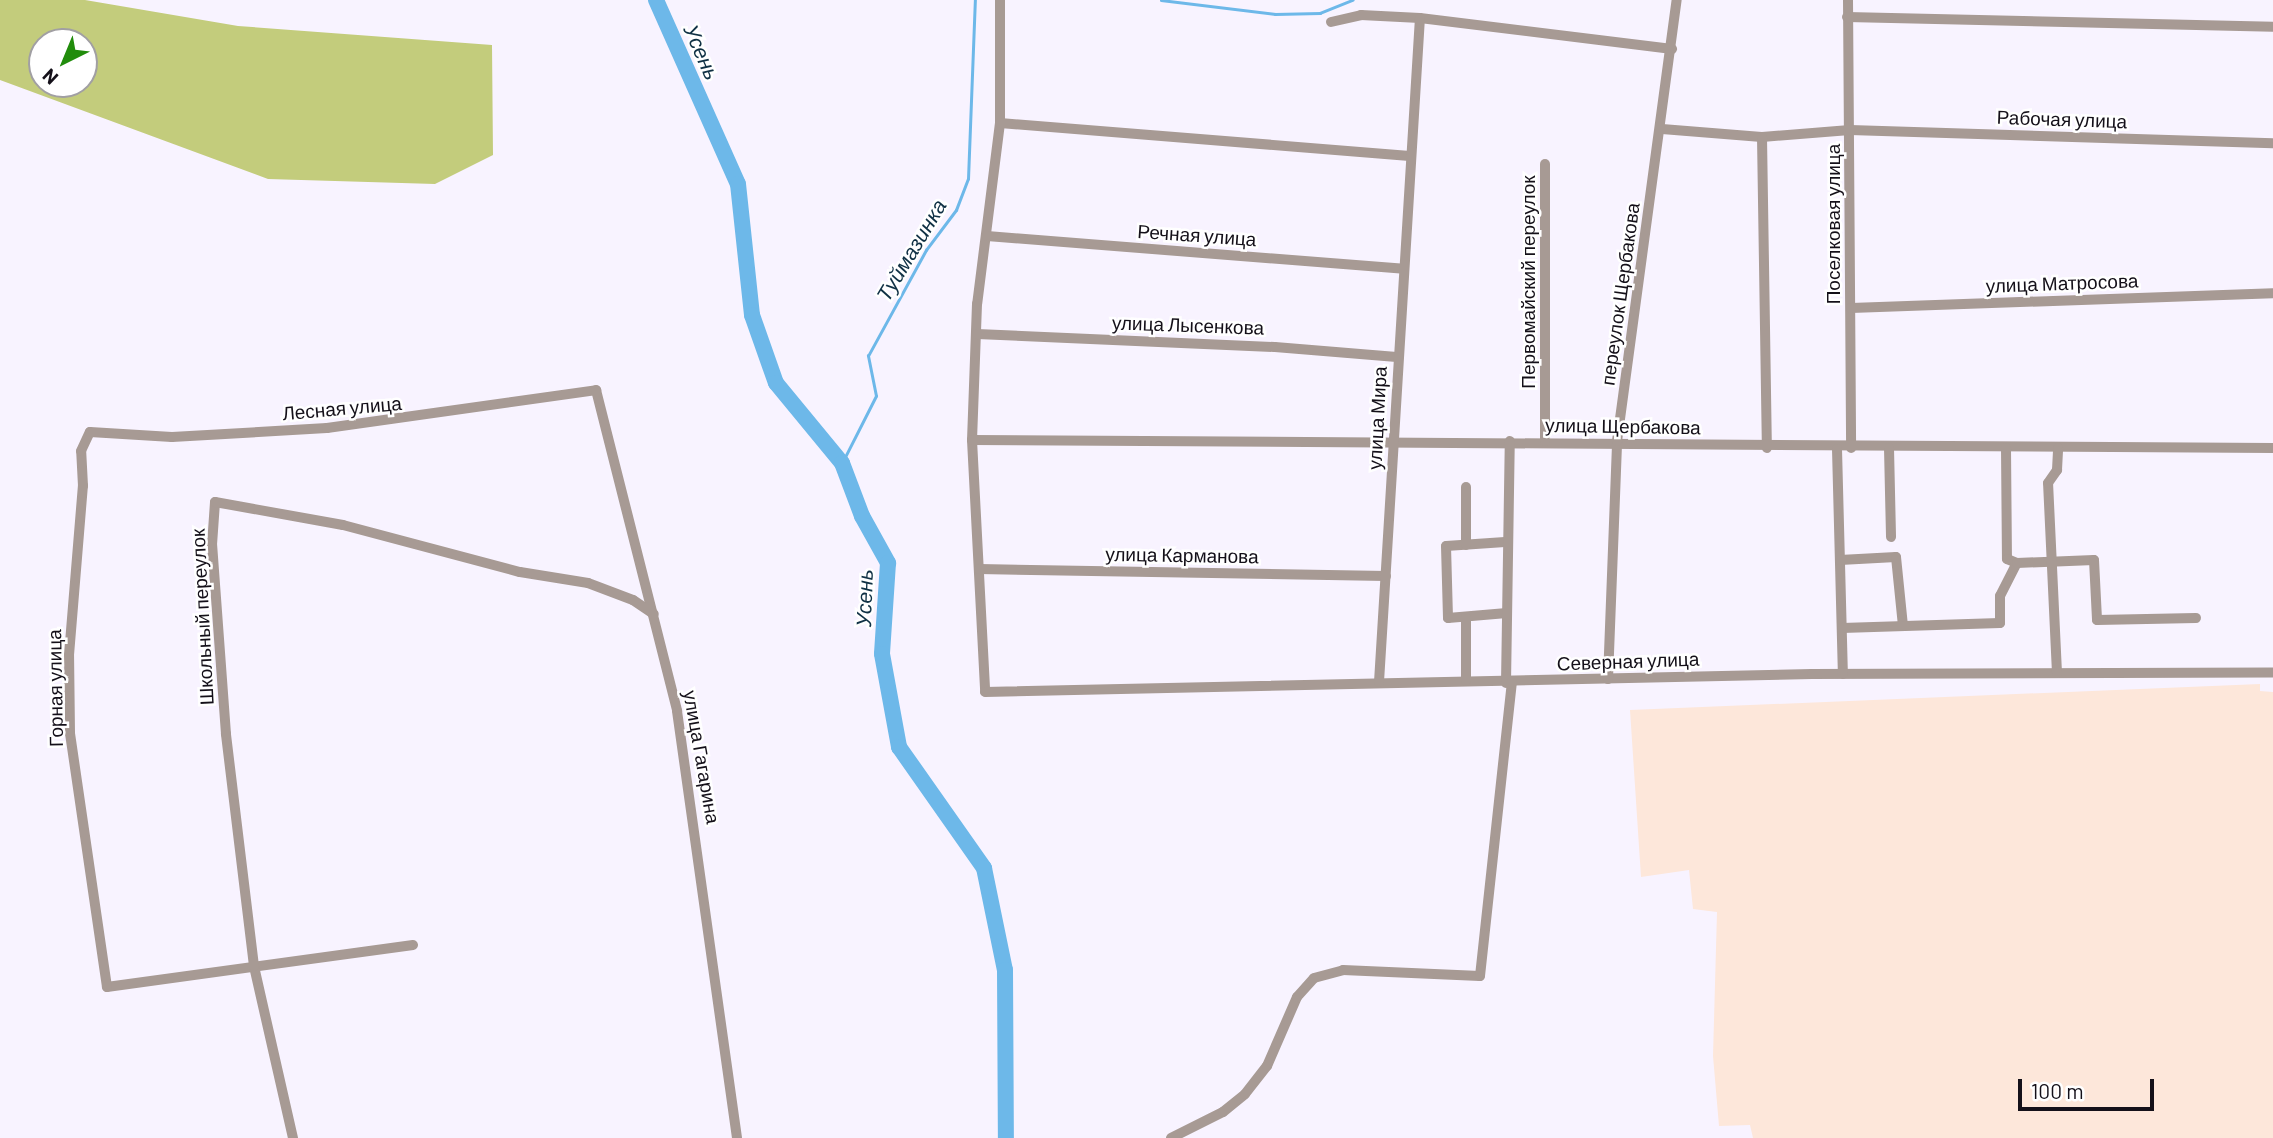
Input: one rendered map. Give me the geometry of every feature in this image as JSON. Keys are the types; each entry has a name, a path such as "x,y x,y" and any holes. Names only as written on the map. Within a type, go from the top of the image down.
{"street":[{"path":"979,569 972,440 977,334 1000,124 1000,0"},
{"name":"переулок Щербакова","path":"1608,678 1617,441 1662,129 1677,0"},
{"name":"Поселковая улица","path":"1847,0 1851,448"},
{"path":"1331,22 1361,15 1420,18 1672,49"},
{"path":"1847,17 2273,27"},
{"name":"улица Мира","path":"1379,682 1420,18"},
{"path":"1000,124 1410,156"},
{"name":"Рабочая улица","path":"1662,129 1762,137 1850,130 2273,143"},
{"path":"1762,137 1767,448"},
{"name":"Первомайский переулок","path":"1545,164 1545,441"},
{"name":"Речная улица","path":"987,236 1404,269"},
{"name":"улица Матросова","path":"1851,308 2273,293"},
{"name":"улица Лысенкова","path":"977,334 1275,347 1397,357"},
{"name":"Лесная улица","path":"90,432 173,436 327,428 596,390"},
{"name":"улица Гагарина","path":"596,390 654,614 696,819 737,1138"},
{"name":"Горная улица","path":"90,432 81,451 83,486 69,655 70,733 107,987 254,966"},
{"name":"улица Щербакова","path":"972,440 1617,441 1837,449 2273,448"},
{"path":"1171,1138 1223,1112 1245,1094 1267,1066 1297,997 1314,978 1343,970 1480,976 1509,683 1505,542 1510,441"},
{"path":"1889,448 1891,537"},
{"path":"2006,448 2007,559 2017,563 2094,560 2097,620 2196,618"},
{"path":"2057,673 2049,562 2048,483 2057,470 2058,448"},
{"path":"1837,449 1843,674"},
{"path":"1466,487 1466,545"},
{"name":"Школьный переулок","path":"293,1138 254,966 226,734 212,545 215,502 344,525 520,572 588,583 633,600 654,614"},
{"path":"1505,542 1446,546 1448,618 1507,613"},
{"path":"1840,560 1896,557 1903,626"},
{"path":"1842,628 2000,623 2000,596 2017,563"},
{"name":"улица Карманова","path":"979,569 1386,576"},
{"name":"Северная улица","path":"979,569 985,692 1843,674 2273,672"},
{"path":"1466,617 1466,681"},
{"path":"254,966 413,945"}],"shaded area":[{"path":"2260,684 2260,691 2273,692 2273,1138 1753,1138 1750,1125 1719,1126 1713,1056 1717,912 1693,909 1689,870 1641,877 1630,710"}],"green space":[{"path":"0,0 85,0 238,26 492,45 493,155 435,184 268,179 49,98 98,98 98,28 28,28 28,90 0,80"}],"waterway":[{"name":"Усень","path":"656,0 738,184 752,315 776,383 842,463 862,516 888,563 882,654 899,747 984,868 1005,970 1006,1138"},
{"name":"Туймазинка","path":"842,463 876,396 868,356 926,250 956,210 968,179 975,0"},
{"name":"Туймазинка","path":"1161,0 1275,14 1320,13 1353,0"}]}
